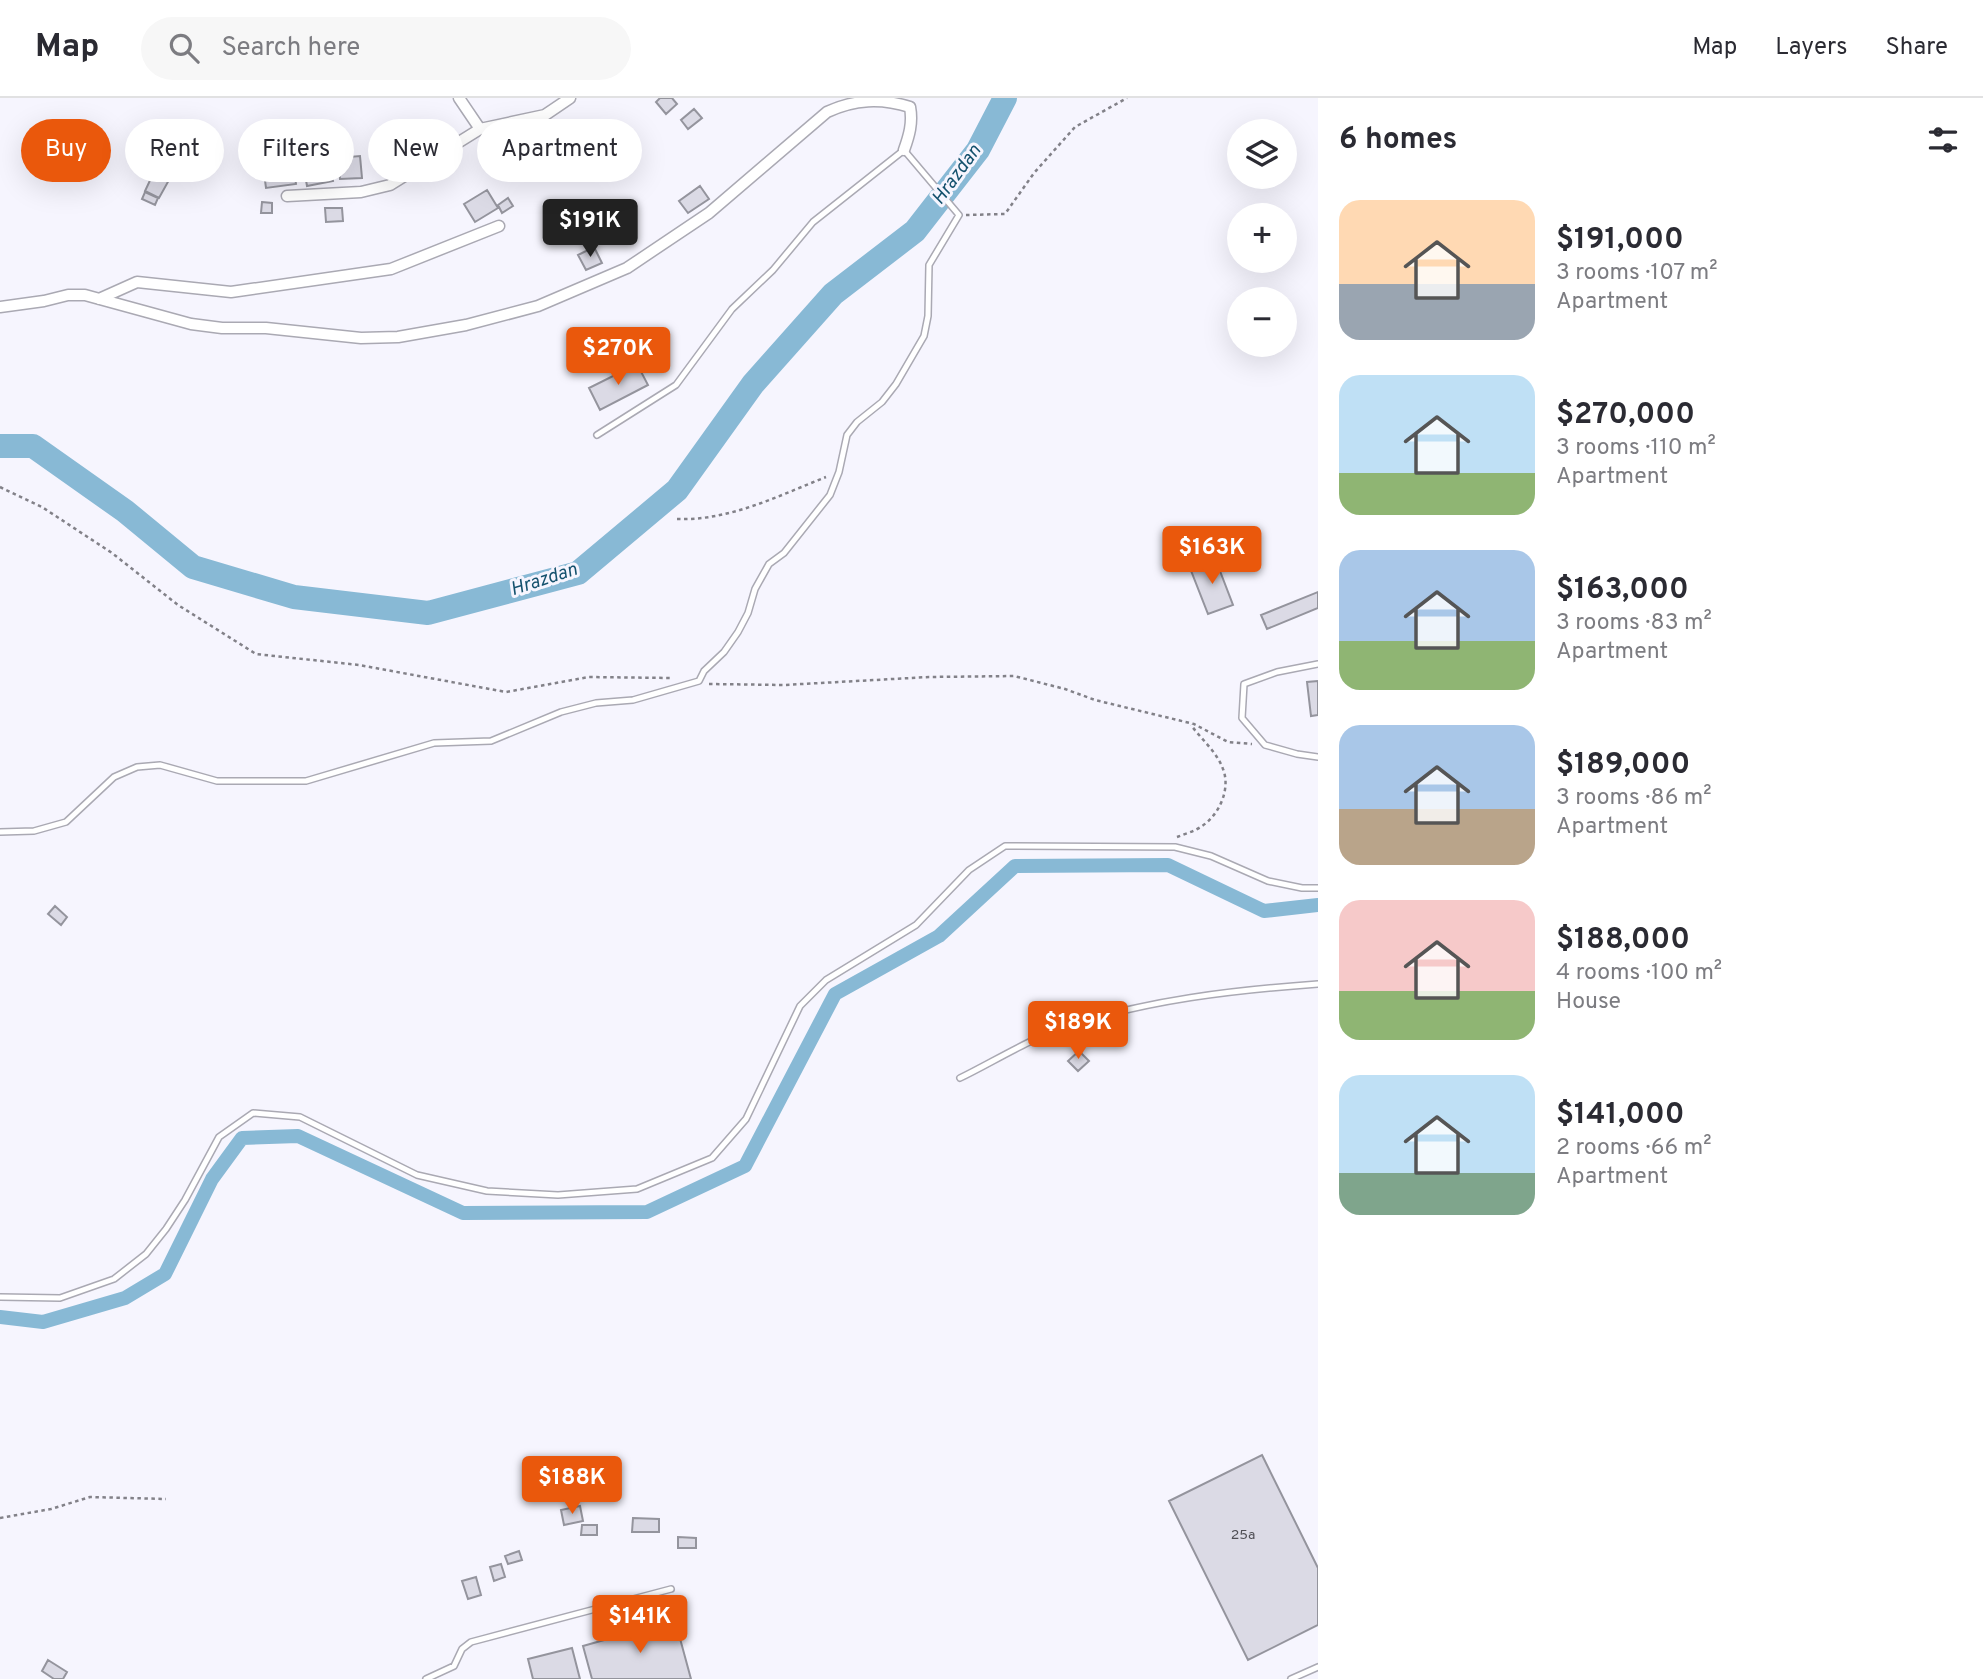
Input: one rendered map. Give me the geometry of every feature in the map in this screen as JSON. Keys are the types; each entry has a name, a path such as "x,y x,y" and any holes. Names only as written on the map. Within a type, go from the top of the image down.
{"street":[{"path":"459,98 477,125"},
{"path":"526,119 545,115 570,98"},
{"path":"910,107 920,98"},
{"path":"0,307 68,295 85,295 191,324 222,328 266,328 361,338 398,337 466,325 538,306 627,268 709,213 827,112 845,103 863,99 910,107"},
{"path":"904,150 910,135 910,107"},
{"path":"286,196 361,192 390,185 477,131"},
{"path":"99,299 137,282 231,292 391,269 499,226"}],"lane":[{"path":"0,832 34,831 66,822 114,777 137,767 160,765 217,782 306,780 434,743 491,740 561,712 596,703 633,700 699,681 704,671 724,652 738,632 748,613 755,589 769,564 784,553 830,495 839,472 847,435 857,422 882,402 925,336 929,265 960,215 904,150 813,222 773,270 732,309 676,385 597,435"},
{"path":"1318,664 1277,672 1244,684 1242,718 1265,745 1318,757"},
{"path":"0,1297 60,1298 114,1279 146,1254 166,1229 219,1137 253,1113 300,1117 417,1175 487,1191 558,1195 637,1189 712,1158 746,1119 800,1006 826,980 916,925 969,870 1005,846 1175,846 1211,856 1268,881 1302,888 1318,888"},
{"path":"960,1077 1063,1028 1137,1007 1266,988 1318,984"},
{"path":"426,1679 454,1666 462,1649 471,1642 671,1589"},
{"path":"1291,1679 1318,1667"}],"path":[{"path":"960,215 1005,214 1034,173 1075,127 1127,98"},
{"path":"677,519 701,520 728,514 839,472"},
{"path":"0,487 42,507 111,553 177,605 256,654 359,665 506,692 589,677 673,678"},
{"path":"699,681 711,684 772,685 929,677 1014,676 1191,724 1228,742 1265,745"},
{"path":"1177,837 1202,826 1219,808 1225,789 1224,770 1191,724"},
{"path":"0,1518 51,1509 90,1497 166,1499"}],"building":[{"path":"660,98 672,98 677,104 666,114 656,102"},
{"path":"694,109 702,118 688,129 681,120"},
{"path":"360,156 362,178 354,178 354,157"},
{"path":"149,182 168,182 159,198 145,191"},
{"path":"265,182 296,182 296,184 266,188"},
{"path":"306,182 328,182 307,186"},
{"path":"700,186 709,199 688,213 679,201"},
{"path":"487,190 498,208 475,222 464,204"},
{"path":"145,192 158,198 155,205 142,199"},
{"path":"508,198 513,206 502,213 498,205"},
{"path":"262,202 272,203 272,213 261,213"},
{"path":"325,208 342,208 343,221 326,222"},
{"path":"594,247 602,263 586,270 578,255"},
{"path":"637,364 648,385 600,410 589,388"},
{"path":"1215,558 1233,605 1208,614 1190,568"},
{"path":"1318,592 1318,608 1267,629 1261,615"},
{"path":"1318,681 1318,715 1311,716 1307,682"},
{"path":"55,906 67,917 61,925 48,914"},
{"path":"1079,1051 1089,1061 1078,1071 1068,1061"},
{"path":"1262,1455 1318,1568 1318,1625 1248,1660 1169,1501"},
{"path":"580,1506 583,1521 564,1525 561,1510"},
{"path":"633,1518 659,1519 659,1532 632,1532"},
{"path":"582,1525 597,1525 597,1535 581,1535"},
{"path":"678,1537 696,1538 696,1548 678,1548"},
{"path":"519,1551 522,1560 508,1564 505,1556"},
{"path":"501,1564 505,1577 494,1581 490,1567"},
{"path":"476,1577 481,1595 468,1599 462,1581"},
{"path":"675,1620 691,1679 592,1679 583,1646"},
{"path":"572,1648 580,1679 533,1679 528,1659"},
{"path":"48,1660 67,1672 63,1679 54,1679 42,1671"}],"waterway":[{"name":"Hrazdan","path":"0,446 33,446 125,511 193,567 294,597 428,613 578,573 677,490 753,384 833,294 915,231 978,150 1005,98"},
{"path":"0,1317 43,1322 125,1298 165,1274 212,1179 242,1138 298,1136 463,1213 647,1212 745,1166 835,994 939,936 1015,866 1168,865 1264,911 1318,905"}]}
